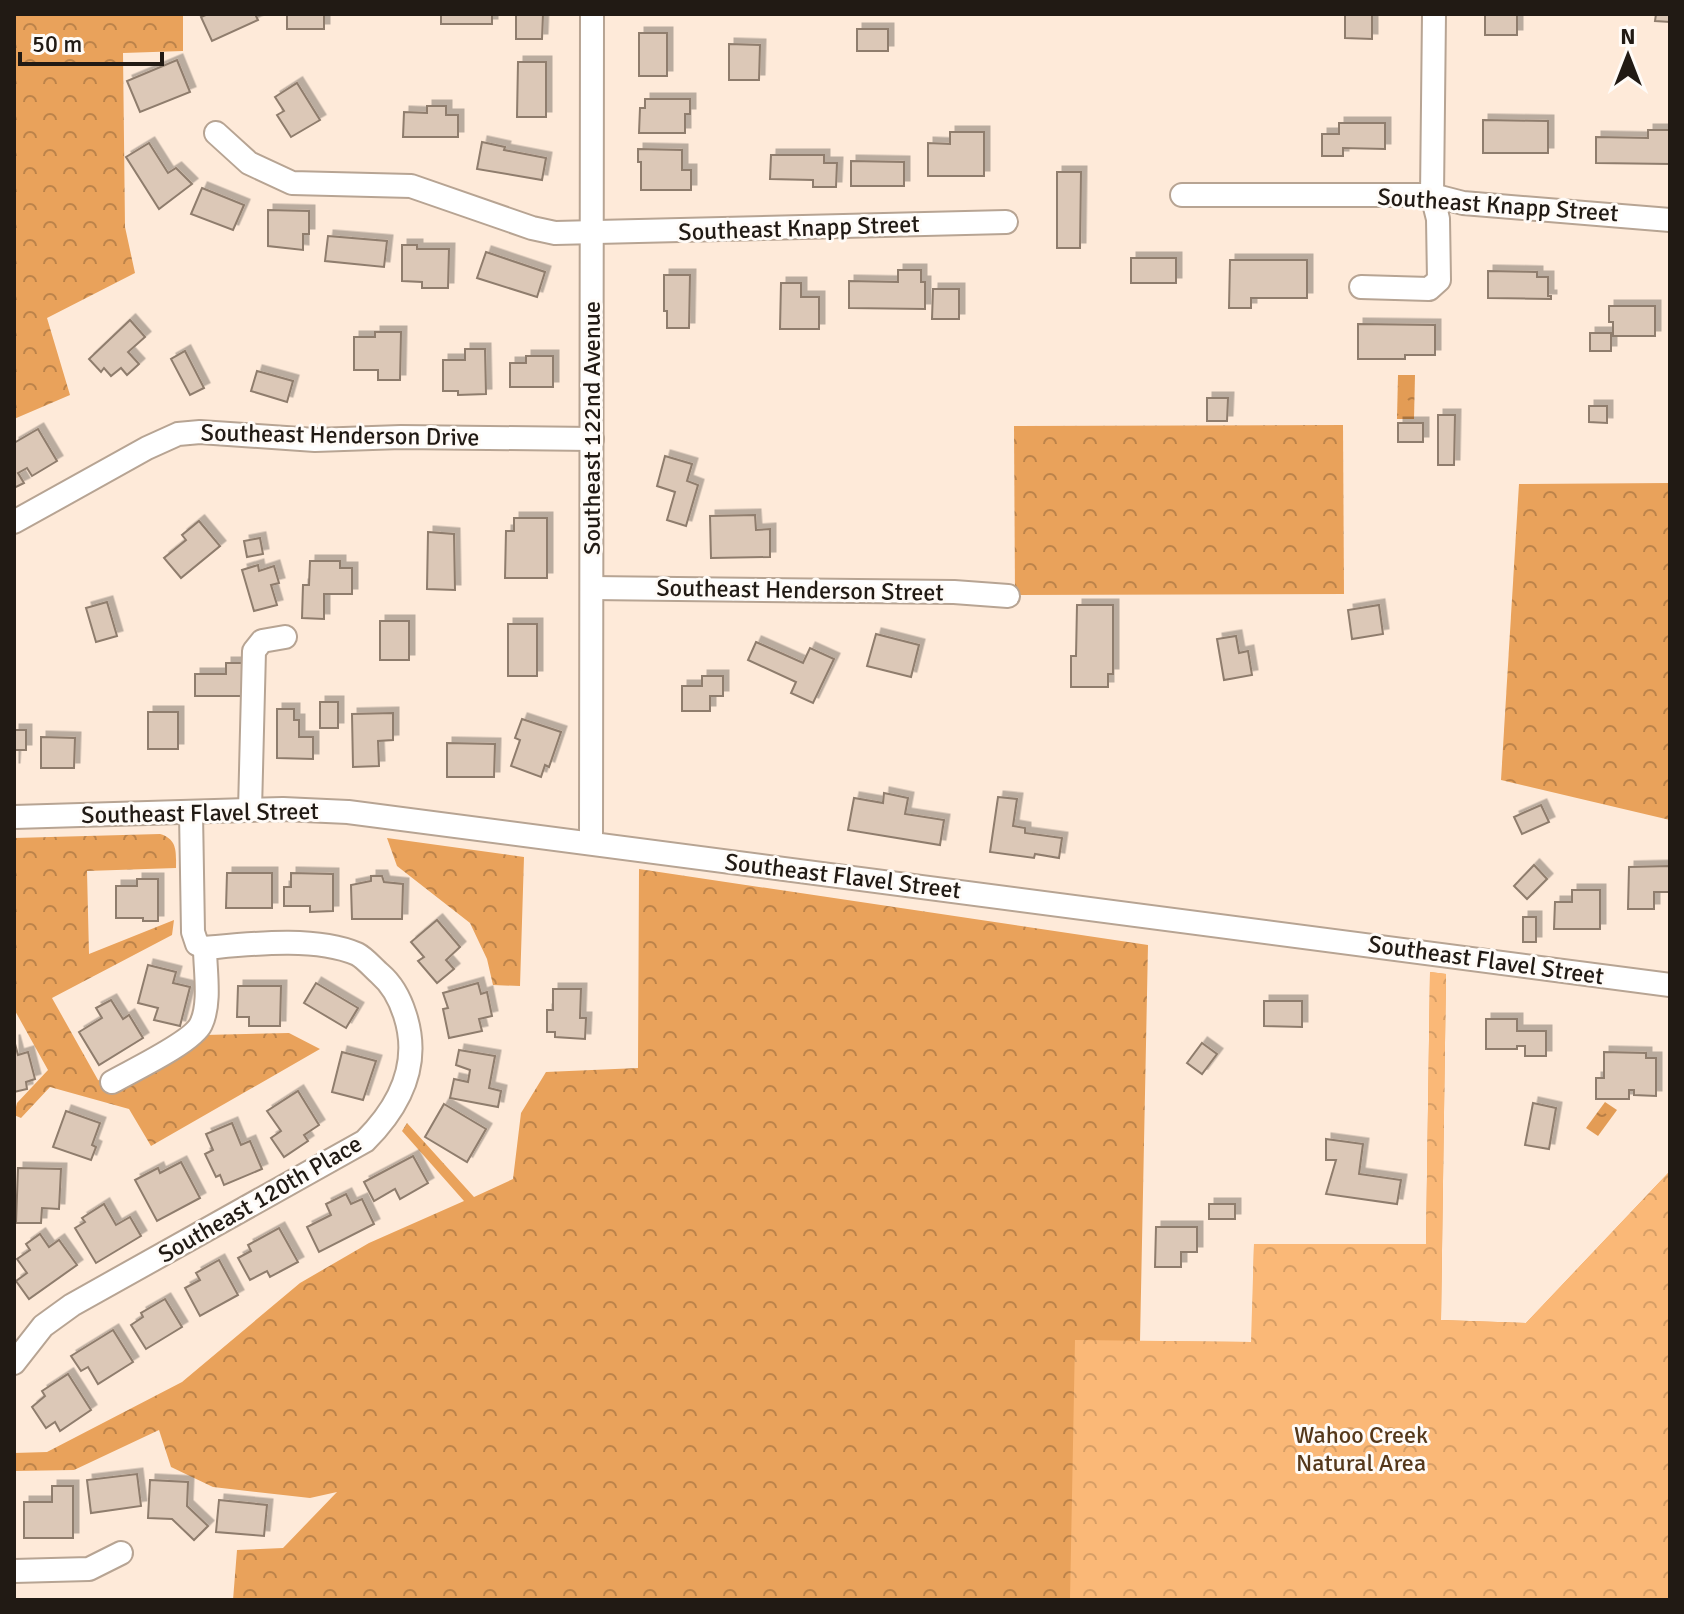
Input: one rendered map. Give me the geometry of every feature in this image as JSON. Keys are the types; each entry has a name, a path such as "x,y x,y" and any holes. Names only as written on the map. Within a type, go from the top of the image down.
{"street":[{"name":"Southeast 122nd Avenue","path":"591,843 592,14"},
{"path":"1361,287 1429,289 1439,280 1438,219 1432,195 1434,14"},
{"name":"Southeast Knapp Street","path":"216,133 249,163 292,183 411,186 555,233 1006,222"},
{"name":"Southeast Knapp Street","path":"1182,195 1432,195 1463,203 1670,220"},
{"name":"Southeast Henderson Drive","path":"14,522 146,448 178,434 200,432 315,440 401,437 592,439"},
{"name":"Southeast Henderson Street","path":"592,588 954,592 1008,596"},
{"path":"250,810 254,651 262,641 285,637"},
{"name":"Southeast Flavel Street","path":"14,817 250,810 337,811 1670,985"},
{"path":"112,1082 185,1040 198,1029 205,1005 205,948 197,944 193,932 191,813"},
{"name":"Southeast 120th Place","path":"15,1356 43,1326 72,1305 365,1141 381,1126 400,1097 411,1058 410,1031 401,1001 389,982 359,955 323,944 205,948"},
{"path":"14,1571 89,1569 121,1553"}],"green space":[{"path":"14,14 183,14 183,51 123,53 125,227 135,273 47,318 70,395 14,419"},
{"path":"1343,425 1344,594 1015,595 1014,426"},
{"path":"1670,483 1670,820 1501,780 1519,484"},
{"path":"160,834 173,843 176,868 87,871 89,954 174,920 172,935 52,998 98,1080 123,1087 204,1035 289,1033 320,1049 151,1146 129,1109 50,1087 21,1118 14,1115 17,1103 48,1070 14,1009 14,838"},
{"path":"387,838 524,857 520,986 493,985 487,959 470,923 397,866"},
{"path":"639,869 1148,945 1140,1341 1252,1342 1254,1244 1426,1244 1430,972 1446,974 1441,1320 1526,1323 1670,1171 1670,1600 233,1600 237,1550 283,1548 337,1492 310,1498 213,1487 171,1467 159,1430 74,1470 14,1471 14,1453 47,1452 182,1382 300,1283 369,1243 464,1201 402,1131 407,1123 474,1197 513,1179 521,1113 546,1072 638,1068"},
{"name":"Wahoo Creek Natural Area","path":"1430,972 1446,974 1441,1320 1526,1323 1670,1171 1670,1600 1070,1600 1075,1340 1251,1342 1254,1244 1426,1244"}],"water":[{"path":"1398,375 1415,375 1414,419 1397,419"},
{"path":"1605,1102 1617,1110 1598,1136 1586,1128"}],"building":[{"path":"208,14 255,14 258,20 212,41 201,17"},
{"path":"287,14 324,14 324,29 287,29"},
{"path":"441,14 492,14 492,24 441,24"},
{"path":"516,14 543,14 542,39 516,39"},
{"path":"1345,14 1372,14 1372,39 1345,38"},
{"path":"1485,14 1517,14 1517,35 1485,35"},
{"path":"1656,14 1670,14 1670,22 1655,21"},
{"path":"857,29 888,29 888,51 857,51"},
{"path":"639,33 667,33 667,76 639,76"},
{"path":"729,44 760,45 759,80 729,80"},
{"path":"177,60 190,92 140,112 127,81"},
{"path":"518,62 546,62 546,117 517,117"},
{"path":"297,83 320,120 291,137 277,115 284,111 275,97"},
{"path":"645,99 690,99 690,114 685,114 685,133 639,133 640,108 645,108"},
{"path":"427,106 446,106 446,115 458,115 458,137 403,137 404,112 427,113"},
{"path":"1483,120 1548,121 1548,153 1483,153"},
{"path":"1339,123 1385,123 1385,149 1343,148 1343,156 1322,156 1322,134 1339,134"},
{"path":"1648,130 1670,130 1670,164 1596,163 1596,137 1648,138"},
{"path":"950,132 984,132 984,176 928,176 928,143 950,144"},
{"path":"482,142 505,147 504,150 546,158 542,180 477,169"},
{"path":"149,143 168,173 176,168 192,184 159,209 126,157"},
{"path":"638,149 682,150 682,170 691,170 691,190 641,190"},
{"path":"771,155 824,155 824,163 837,163 836,187 813,187 813,180 770,179"},
{"path":"851,161 904,162 904,186 851,186"},
{"path":"1057,172 1081,172 1080,248 1057,248"},
{"path":"202,188 244,205 233,230 191,214"},
{"path":"268,210 309,211 309,234 303,234 303,250 268,246"},
{"path":"328,236 387,241 384,267 325,261"},
{"path":"402,245 417,245 417,249 449,249 448,288 422,288 422,282 402,281"},
{"path":"486,252 545,272 537,297 477,278"},
{"path":"1131,258 1176,258 1176,283 1131,283"},
{"path":"1230,260 1307,260 1307,298 1251,298 1251,308 1229,308"},
{"path":"898,270 921,270 921,282 925,282 925,309 849,308 849,281 898,282"},
{"path":"1488,271 1537,272 1537,277 1548,277 1548,296 1551,299 1488,298"},
{"path":"664,275 690,275 689,328 667,328"},
{"path":"781,283 801,283 801,297 819,297 819,329 780,329"},
{"path":"933,289 959,289 959,319 932,319"},
{"path":"1609,306 1655,306 1655,336 1613,336"},
{"path":"130,320 145,337 128,352 139,364 127,375 121,368 111,376 104,368 101,372 89,359"},
{"path":"1358,324 1435,325 1435,355 1405,355 1405,359 1358,359"},
{"path":"375,332 401,332 400,380 378,380 378,370 354,370 354,337 375,337"},
{"path":"1590,333 1611,333 1611,351 1590,351"},
{"path":"465,349 485,349 486,394 458,395 458,391 443,391 443,360 465,360"},
{"path":"185,351 204,388 190,395 171,359"},
{"path":"526,356 553,356 553,387 510,387 510,363 526,363"},
{"path":"257,371 293,381 287,402 251,391"},
{"path":"1207,398 1228,398 1227,421 1207,421"},
{"path":"1589,406 1607,406 1607,423 1589,422"},
{"path":"1438,415 1455,415 1454,465 1438,465"},
{"path":"1398,423 1423,423 1423,442 1398,442"},
{"path":"38,429 57,461 32,476 27,468 18,473 24,483 14,488 14,443"},
{"path":"665,456 692,464 687,481 698,485 686,526 667,520 675,492 657,486"},
{"path":"755,515 756,530 770,529 770,557 711,558 710,516"},
{"path":"514,518 547,518 547,578 505,578 506,531 514,531"},
{"path":"199,521 220,546 181,578 164,558 186,540 182,535"},
{"path":"428,532 454,534 455,590 427,589"},
{"path":"260,538 263,554 247,557 244,541"},
{"path":"310,561 340,561 340,568 352,568 352,594 324,594 324,619 302,618 303,585 309,585"},
{"path":"258,565 259,571 274,566 279,583 271,585 277,605 254,611 242,570"},
{"path":"107,602 117,636 96,642 86,608"},
{"path":"1077,605 1113,605 1113,674 1108,674 1108,687 1071,687 1071,656 1076,656"},
{"path":"1379,605 1383,634 1352,639 1348,610"},
{"path":"380,621 409,621 409,660 380,660"},
{"path":"508,624 537,624 537,676 508,676"},
{"path":"876,634 919,645 911,677 867,666"},
{"path":"1236,636 1239,653 1248,651 1252,675 1224,680 1217,639"},
{"path":"756,642 803,663 810,648 834,659 813,703 791,693 796,682 748,660"},
{"path":"226,663 245,663 244,696 195,696 195,674 226,674"},
{"path":"702,676 723,676 723,696 710,696 710,711 682,711 682,686 702,686"},
{"path":"320,702 338,702 338,728 320,728"},
{"path":"277,709 294,709 294,720 299,720 299,737 313,737 313,759 277,758"},
{"path":"148,712 178,712 178,749 148,749"},
{"path":"393,713 393,740 378,741 379,766 353,767 352,714"},
{"path":"522,719 561,732 549,767 545,765 541,777 511,766 520,740 515,738"},
{"path":"14,730 26,730 26,750 15,750 14,769"},
{"path":"41,737 75,738 74,768 41,768"},
{"path":"447,743 495,744 494,777 447,777"},
{"path":"884,793 908,798 905,814 944,820 940,845 848,830 854,798 883,803"},
{"path":"998,797 1017,799 1013,826 1025,828 1025,833 1062,838 1059,858 990,852"},
{"path":"1541,805 1549,822 1522,834 1514,817"},
{"path":"1534,865 1547,879 1527,899 1514,886"},
{"path":"1670,866 1670,892 1654,892 1654,909 1628,909 1629,867"},
{"path":"227,873 272,873 272,908 226,908"},
{"path":"291,873 333,874 333,911 310,912 310,906 284,906 284,887 291,887"},
{"path":"371,876 382,876 384,882 403,884 402,919 352,919 351,885 371,881"},
{"path":"137,879 158,879 158,921 116,918 116,886 137,886"},
{"path":"1572,890 1600,890 1600,929 1554,929 1555,902 1572,902"},
{"path":"1523,917 1536,917 1536,942 1523,942"},
{"path":"437,920 460,947 446,960 454,969 437,983 418,961 424,957 411,942"},
{"path":"148,965 176,972 173,983 190,987 180,1026 154,1020 158,1008 138,1003"},
{"path":"316,983 358,1008 346,1028 304,1003"},
{"path":"478,983 481,994 487,992 492,1016 479,1019 482,1031 449,1038 443,1009 448,1008 443,993"},
{"path":"238,986 281,986 280,1026 249,1026 249,1017 237,1017"},
{"path":"553,989 581,989 580,1018 586,1018 585,1039 555,1037 555,1032 547,1032 547,1010 553,1010"},
{"path":"111,1000 123,1019 129,1015 143,1038 99,1065 79,1032 102,1018 96,1008"},
{"path":"1264,1001 1302,1001 1302,1027 1264,1026"},
{"path":"1486,1019 1517,1019 1517,1031 1546,1031 1546,1056 1525,1056 1525,1046 1486,1049"},
{"path":"14,1040 18,1055 28,1052 35,1079 26,1082 27,1089 14,1092"},
{"path":"1202,1043 1217,1054 1202,1074 1187,1063"},
{"path":"459,1050 495,1056 489,1088 501,1091 498,1107 450,1098 454,1079 468,1082 470,1070 456,1065"},
{"path":"342,1052 376,1061 363,1100 332,1092"},
{"path":"1604,1052 1646,1053 1646,1058 1656,1058 1656,1096 1634,1095 1634,1090 1629,1090 1629,1099 1596,1099 1596,1078 1604,1078"},
{"path":"298,1091 319,1125 304,1135 308,1141 284,1157 271,1138 281,1131 267,1111"},
{"path":"1533,1103 1556,1108 1549,1149 1525,1145"},
{"path":"444,1104 486,1129 467,1162 425,1137"},
{"path":"66,1111 100,1123 92,1145 96,1147 91,1160 53,1147"},
{"path":"232,1123 241,1145 250,1141 262,1169 224,1185 220,1175 216,1177 205,1154 213,1150 206,1134"},
{"path":"1326,1139 1363,1144 1359,1174 1401,1180 1397,1204 1326,1194 1336,1160 1326,1160"},
{"path":"413,1156 428,1183 400,1199 395,1189 374,1201 364,1182"},
{"path":"181,1162 200,1198 157,1221 135,1180 158,1168 160,1173"},
{"path":"18,1168 61,1169 59,1209 42,1208 41,1223 16,1223"},
{"path":"346,1194 351,1204 362,1199 374,1224 319,1252 307,1227 331,1215 326,1204"},
{"path":"104,1204 116,1225 130,1217 141,1236 96,1263 75,1228 85,1222 82,1218"},
{"path":"1209,1204 1235,1204 1235,1219 1209,1219"},
{"path":"1156,1227 1197,1227 1197,1252 1181,1252 1181,1267 1155,1267"},
{"path":"279,1228 298,1262 270,1277 267,1271 250,1280 238,1258 251,1251 248,1245"},
{"path":"40,1234 49,1247 59,1240 77,1265 29,1299 16,1281 27,1273 17,1259 30,1250 26,1244"},
{"path":"219,1260 238,1295 200,1316 185,1288 200,1280 196,1273"},
{"path":"165,1299 182,1327 146,1349 131,1325 143,1317 141,1313"},
{"path":"113,1330 133,1362 98,1384 88,1367 81,1371 71,1356"},
{"path":"68,1374 91,1410 60,1431 55,1422 46,1428 32,1407 45,1396 42,1391"},
{"path":"137,1474 141,1506 91,1513 87,1480"},
{"path":"150,1480 188,1482 187,1506 208,1526 194,1540 172,1519 148,1518"},
{"path":"52,1486 73,1486 73,1538 24,1538 24,1502 52,1502"},
{"path":"219,1500 267,1505 264,1536 216,1532"}]}
